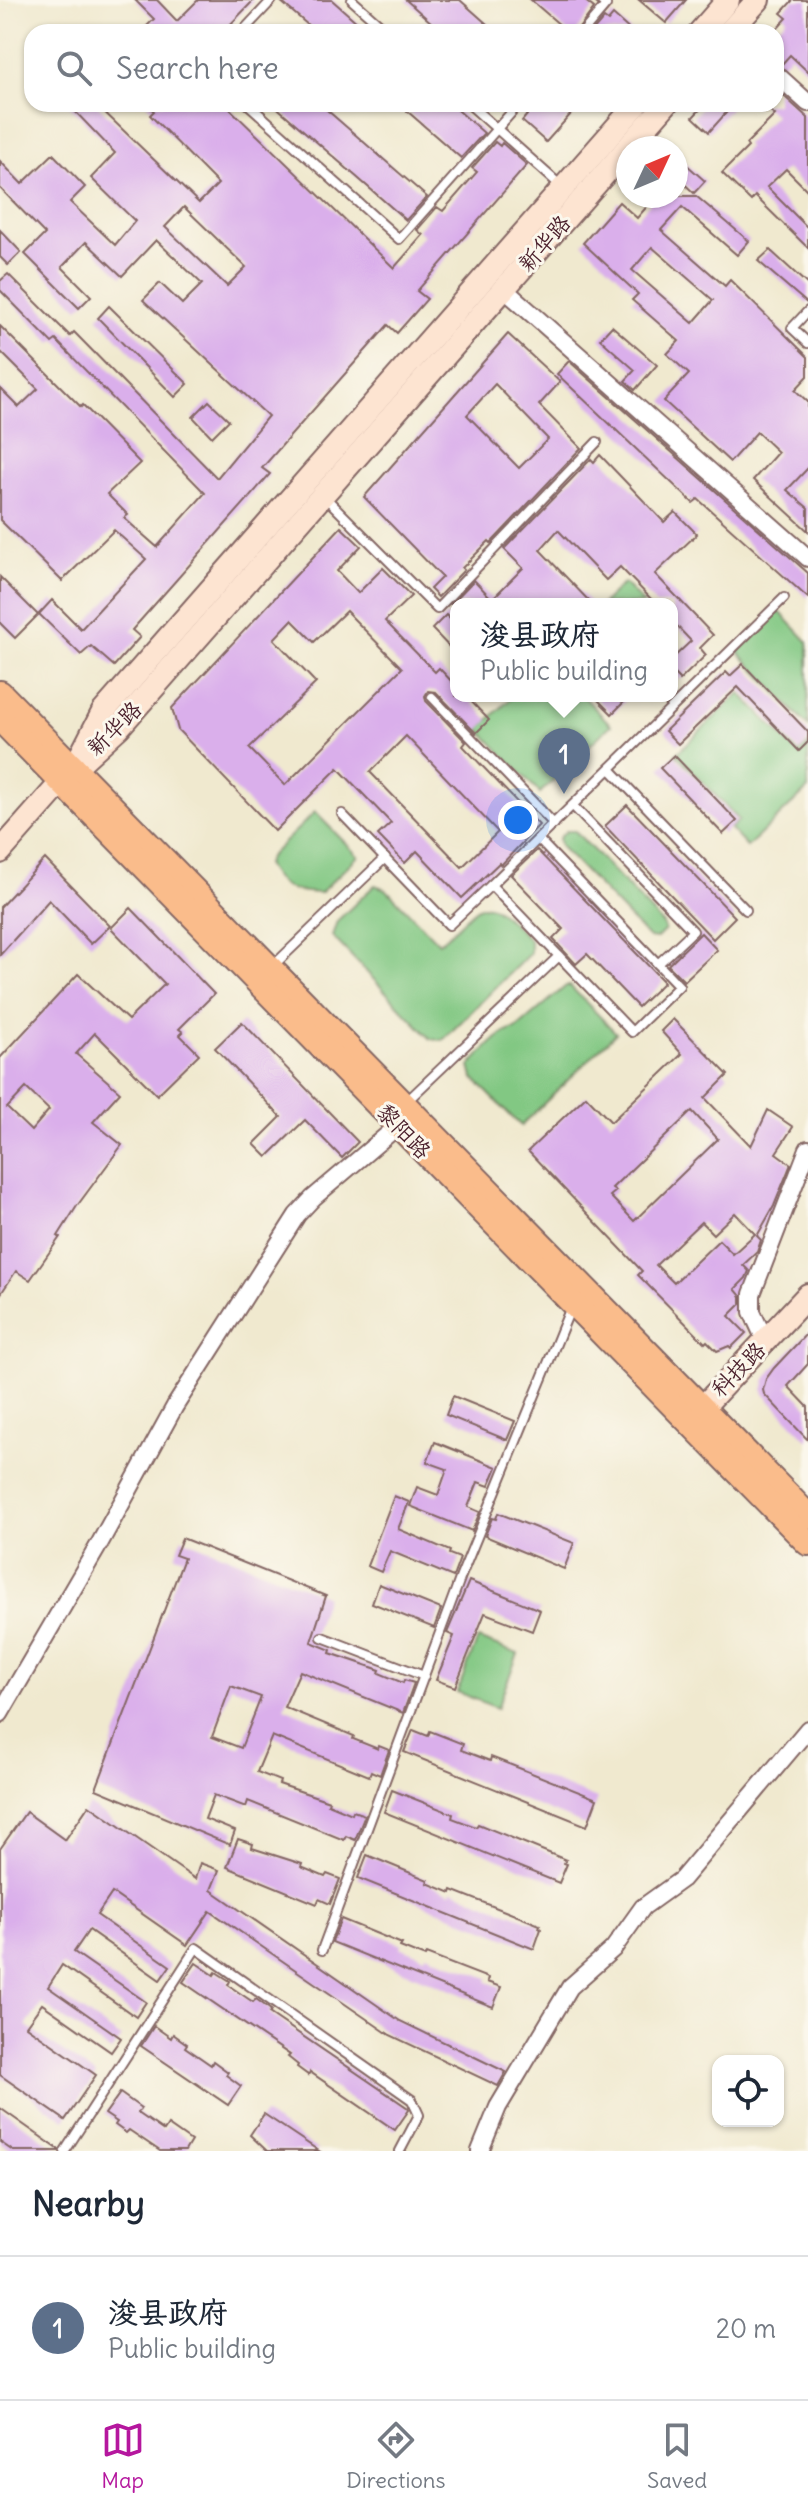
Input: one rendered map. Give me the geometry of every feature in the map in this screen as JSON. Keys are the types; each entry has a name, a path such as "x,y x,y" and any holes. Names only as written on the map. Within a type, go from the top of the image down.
{"main road":[{"path":"707,24 728,0"},
{"path":"736,24 758,0"},
{"name":"新华路","path":"68,775 103,712 630,112"},
{"name":"新华路","path":"68,775 119,727 659,112"},
{"name":"黎阳路","path":"0,693 68,775 401,1114 808,1516"},
{"name":"黎阳路","path":"0,719 68,775 270,968 573,1302 808,1543"},
{"path":"0,852 68,775"},
{"name":"科技路","path":"702,1408 808,1295"}],"street":[{"path":"784,81 808,103"},
{"path":"504,289 808,558"},
{"path":"0,1714 175,1406 289,1227 313,1198 401,1114"},
{"path":"765,1340 752,1312 752,1294 808,1149"},
{"path":"480,2151 498,2107 570,1987 613,1949 643,1907 682,1879 808,1729"}],"lane":[{"path":"250,24 272,0"},
{"path":"352,0 379,24"},
{"path":"590,24 606,5 600,0"},
{"path":"257,112 399,239 512,112"},
{"path":"478,112 564,188"},
{"path":"808,311 792,328 808,343"},
{"path":"323,495 437,609 597,442"},
{"path":"678,700 784,598"},
{"path":"432,697 554,824"},
{"path":"342,814 449,925 611,770 637,739 676,702"},
{"path":"611,770 746,910"},
{"path":"573,806 693,931 658,964"},
{"path":"491,885 632,1032 679,986 538,839"},
{"path":"270,968 385,858"},
{"path":"401,1114 559,956"},
{"path":"322,1950 461,1576 573,1302"},
{"path":"322,1637 424,1676"},
{"path":"65,2151 196,1948 412,2100 419,2115 400,2151"}],"green space":[{"path":"624,583 638,598 608,598"},
{"path":"779,611 808,642 808,726 737,651"},
{"path":"740,693 798,753 808,745 808,789 747,847 730,829 739,820 676,754"},
{"path":"507,702 589,702 611,725 540,793 479,729"},
{"path":"315,812 358,856 320,893 288,888 276,879 266,864 269,857"},
{"path":"566,831 575,831 663,924 665,930 656,939 649,938 560,846 559,838"},
{"path":"375,885 386,889 439,943 476,909 484,906 501,913 530,940 530,953 443,1040 431,1039 332,936 337,921"},
{"path":"566,986 570,986 616,1033 521,1126 473,1078 470,1066 497,1038 516,1029"},
{"path":"478,1639 518,1654 497,1708 457,1692"}],"building":[{"path":"135,0 157,0 177,21 198,0 254,0 231,24 149,24 154,19"},
{"path":"279,0 332,0 359,24 307,24"},
{"path":"406,0 460,0 487,24 433,24"},
{"path":"531,0 584,0 594,8 582,24 559,24"},
{"path":"639,0 686,0 666,23"},
{"path":"793,0 808,0 808,72 790,55 784,62 784,24 782,24 787,18 781,13"},
{"path":"613,15 623,24 599,24 604,18 608,21"},
{"path":"784,96 808,118 808,191 786,169 767,187 808,228 808,248 755,196 751,201 722,173 775,115 772,112 784,112"},
{"path":"76,112 104,112 199,203 218,184 150,115 153,112 233,112 394,268 423,235 417,230 437,207 443,211 477,172 472,168 495,142 500,146 502,143 527,165 417,291 427,299 397,333 388,325 262,468 270,474 132,630 140,637 114,666 91,646 81,655 39,614 52,600 81,629 146,559 114,530 62,581 0,520 0,388 19,407 38,389 0,351 0,326 140,463 107,494 128,515 124,518 157,547 205,493 56,340 52,343 0,290 0,281 8,274 70,336 74,332 217,478 268,416 143,300 160,283 182,304 202,284 156,240 122,276 86,242 62,267 91,296 79,308 25,254 45,234 0,188 0,161 22,184 53,154 85,187 70,202 115,245 135,221 91,178 115,153","holes":["184,207 246,267 227,286 165,227"]},
{"path":"282,112 329,112 427,197 406,220"},
{"path":"408,112 460,112 484,133 461,158"},
{"path":"529,112 573,112 546,142 522,121"},
{"path":"698,112 727,112 709,132 693,117"},
{"path":"688,166 705,181 694,193 688,187"},
{"path":"688,196 696,196 749,241 737,255 683,208 688,208"},
{"path":"616,205 616,208 626,208 637,218 646,208 681,208 661,230 725,286 730,280 808,357 808,376 795,390 808,402 808,468 787,490 808,508 808,531 753,480 778,452 757,432 730,462 664,401 689,374 667,354 679,341 632,300 638,294 583,243","holes":["652,247 713,300 693,323 632,270"]},
{"path":"0,230 21,252 8,265 0,257"},
{"path":"770,250 808,285 808,304 758,261"},
{"path":"109,306 188,384 175,397 98,318"},
{"path":"612,326 657,365 635,390 625,381 635,370 600,339"},
{"path":"508,334 560,382 539,405 581,448 491,543 489,541 462,568 464,570 438,597 430,589 442,577 364,497","holes":["495,384 548,439 519,468 467,415"]},
{"path":"569,361 808,573 808,598 698,499 693,503 557,374"},
{"path":"209,401 229,420 212,437 193,417"},
{"path":"600,455 664,522 675,512 697,534 655,574 678,598 650,598 620,567 606,580 558,530 540,550 586,598 493,598 523,568 504,549 591,459 594,462"},
{"path":"341,527 361,546 337,571 358,593 383,568 411,596 385,621 435,672 439,668 450,680 450,702 472,702 489,720 476,733 436,692 428,691 426,701 466,742 463,746 539,825 501,865 499,863 462,898 417,851 405,863 378,835 391,823 338,768 275,831 178,730 172,708","holes":["346,611 402,668 285,785 249,748 316,683 274,639 292,620 314,642","406,736 498,832 462,867 370,772"]},
{"path":"0,577 38,615 15,638 0,623"},
{"path":"474,580 491,598 457,598"},
{"path":"678,598 713,635 700,648 706,655 680,680 678,653 691,641 678,627"},
{"path":"446,615 450,619 450,648 432,629"},
{"path":"743,664 808,732 808,742 799,751 738,687 678,744 665,731 726,672 730,676"},
{"path":"600,702 624,702 612,714"},
{"path":"674,755 737,821 723,834 660,768"},
{"path":"627,805 735,917 713,939 605,826"},
{"path":"537,850 664,982 638,1007 587,954 576,964 553,939 563,929 511,875"},
{"path":"45,859 110,926 91,944 49,900 0,955 0,907"},
{"path":"131,908 214,994 179,1029 183,1032 180,1035 199,1054 157,1095 95,1033 76,1054 120,1092 93,1122 122,1145 77,1206 30,1280 16,1271 0,1295 0,1058 78,974 128,1020 165,984 111,928","holes":["26,1088 49,1110 31,1131 7,1108"]},
{"path":"701,933 717,950 684,981 668,965"},
{"path":"673,1019 728,1075 705,1098 751,1146 768,1110 793,1127 776,1153 791,1164 774,1206 757,1236 761,1240 757,1252 743,1265 749,1271 746,1278 735,1289 741,1296 741,1304 729,1316 746,1333 731,1348 717,1351 707,1341 705,1343 638,1275 642,1271 528,1151 586,1096 611,1122 682,1054 661,1031","holes":["692,1111 718,1139 634,1221 610,1196 616,1191 612,1188","735,1213 755,1234 733,1254 719,1240 674,1283 656,1265 701,1222 713,1234"]},
{"path":"242,1022 358,1142 342,1158 305,1120 267,1157 254,1144 281,1117 215,1048"},
{"path":"808,1332 808,1364 788,1386 808,1407 808,1440 763,1390 774,1368"},
{"path":"453,1396 515,1421 507,1440 446,1415"},
{"path":"435,1442 497,1467 489,1486 478,1482 468,1507 480,1512 472,1531 410,1506 417,1487 438,1495 447,1469 427,1462"},
{"path":"394,1496 409,1502 398,1529 460,1558 453,1577 390,1551 381,1572 367,1566"},
{"path":"498,1513 574,1543 564,1569 485,1536 492,1518 496,1519"},
{"path":"182,1538 326,1596 311,1642 331,1650 330,1653 380,1670 379,1673 403,1683 404,1680 414,1683 403,1713 300,1671 284,1707 354,1736 353,1739 389,1750 380,1775 371,1771 369,1776 272,1736 257,1772 280,1781 279,1784 329,1801 328,1804 352,1814 353,1811 365,1815 355,1840 346,1836 344,1840 248,1801 246,1807 214,1795 205,1819 235,1831 230,1845 96,1789 184,1558 175,1555","holes":["231,1686 261,1697 241,1748 212,1737"]},
{"path":"469,1581 540,1610 532,1631 485,1613 455,1687 436,1680 454,1636 447,1633"},
{"path":"379,1584 441,1609 434,1628 372,1603"},
{"path":"413,1730 428,1736 430,1731 463,1744 461,1750 490,1761 491,1757 597,1799 587,1826 404,1752"},
{"path":"392,1790 453,1814 452,1818 476,1827 478,1824 566,1860 559,1883 384,1812"},
{"path":"89,1805 195,1879 200,1863 219,1870 211,1890 400,2021 506,2072 498,2086 390,2035 210,1911 187,1945 112,1893 97,1915 170,1966 160,1980 89,1930 74,1952 146,2002 136,2017 62,1965 48,1987 121,2038 111,2052 42,2004 26,2026 96,2075 65,2120 0,2075 0,1849 26,1812 65,1840"},
{"path":"238,1839 253,1844 252,1848 302,1864 301,1867 325,1877 327,1874 340,1879 330,1904 319,1899 317,1904 227,1867"},
{"path":"367,1855 451,1893 452,1890 540,1925 534,1949 358,1878"},
{"path":"341,1919 402,1944 400,1947 488,1978 487,1982 501,1987 493,2007 332,1942"},
{"path":"196,1963 230,1981 228,1985 253,2002 256,1999 271,2010 269,2013 408,2108 395,2130 310,2072 308,2075 288,2057 290,2055 183,1982"},
{"path":"154,2026 171,2038 173,2034 187,2044 185,2047 211,2065 213,2061 228,2072 226,2075 241,2086 228,2105 141,2046"},
{"path":"120,2093 141,2108 138,2113 164,2131 168,2125 191,2141 185,2151 160,2151 129,2130 126,2133 115,2125 117,2122 105,2114"},
{"path":"0,2108 58,2151 13,2151 0,2142"},
{"path":"264,2114 319,2151 267,2151 250,2135"}],"place":[{"name":"浚县政府","path":"564,794"}]}
